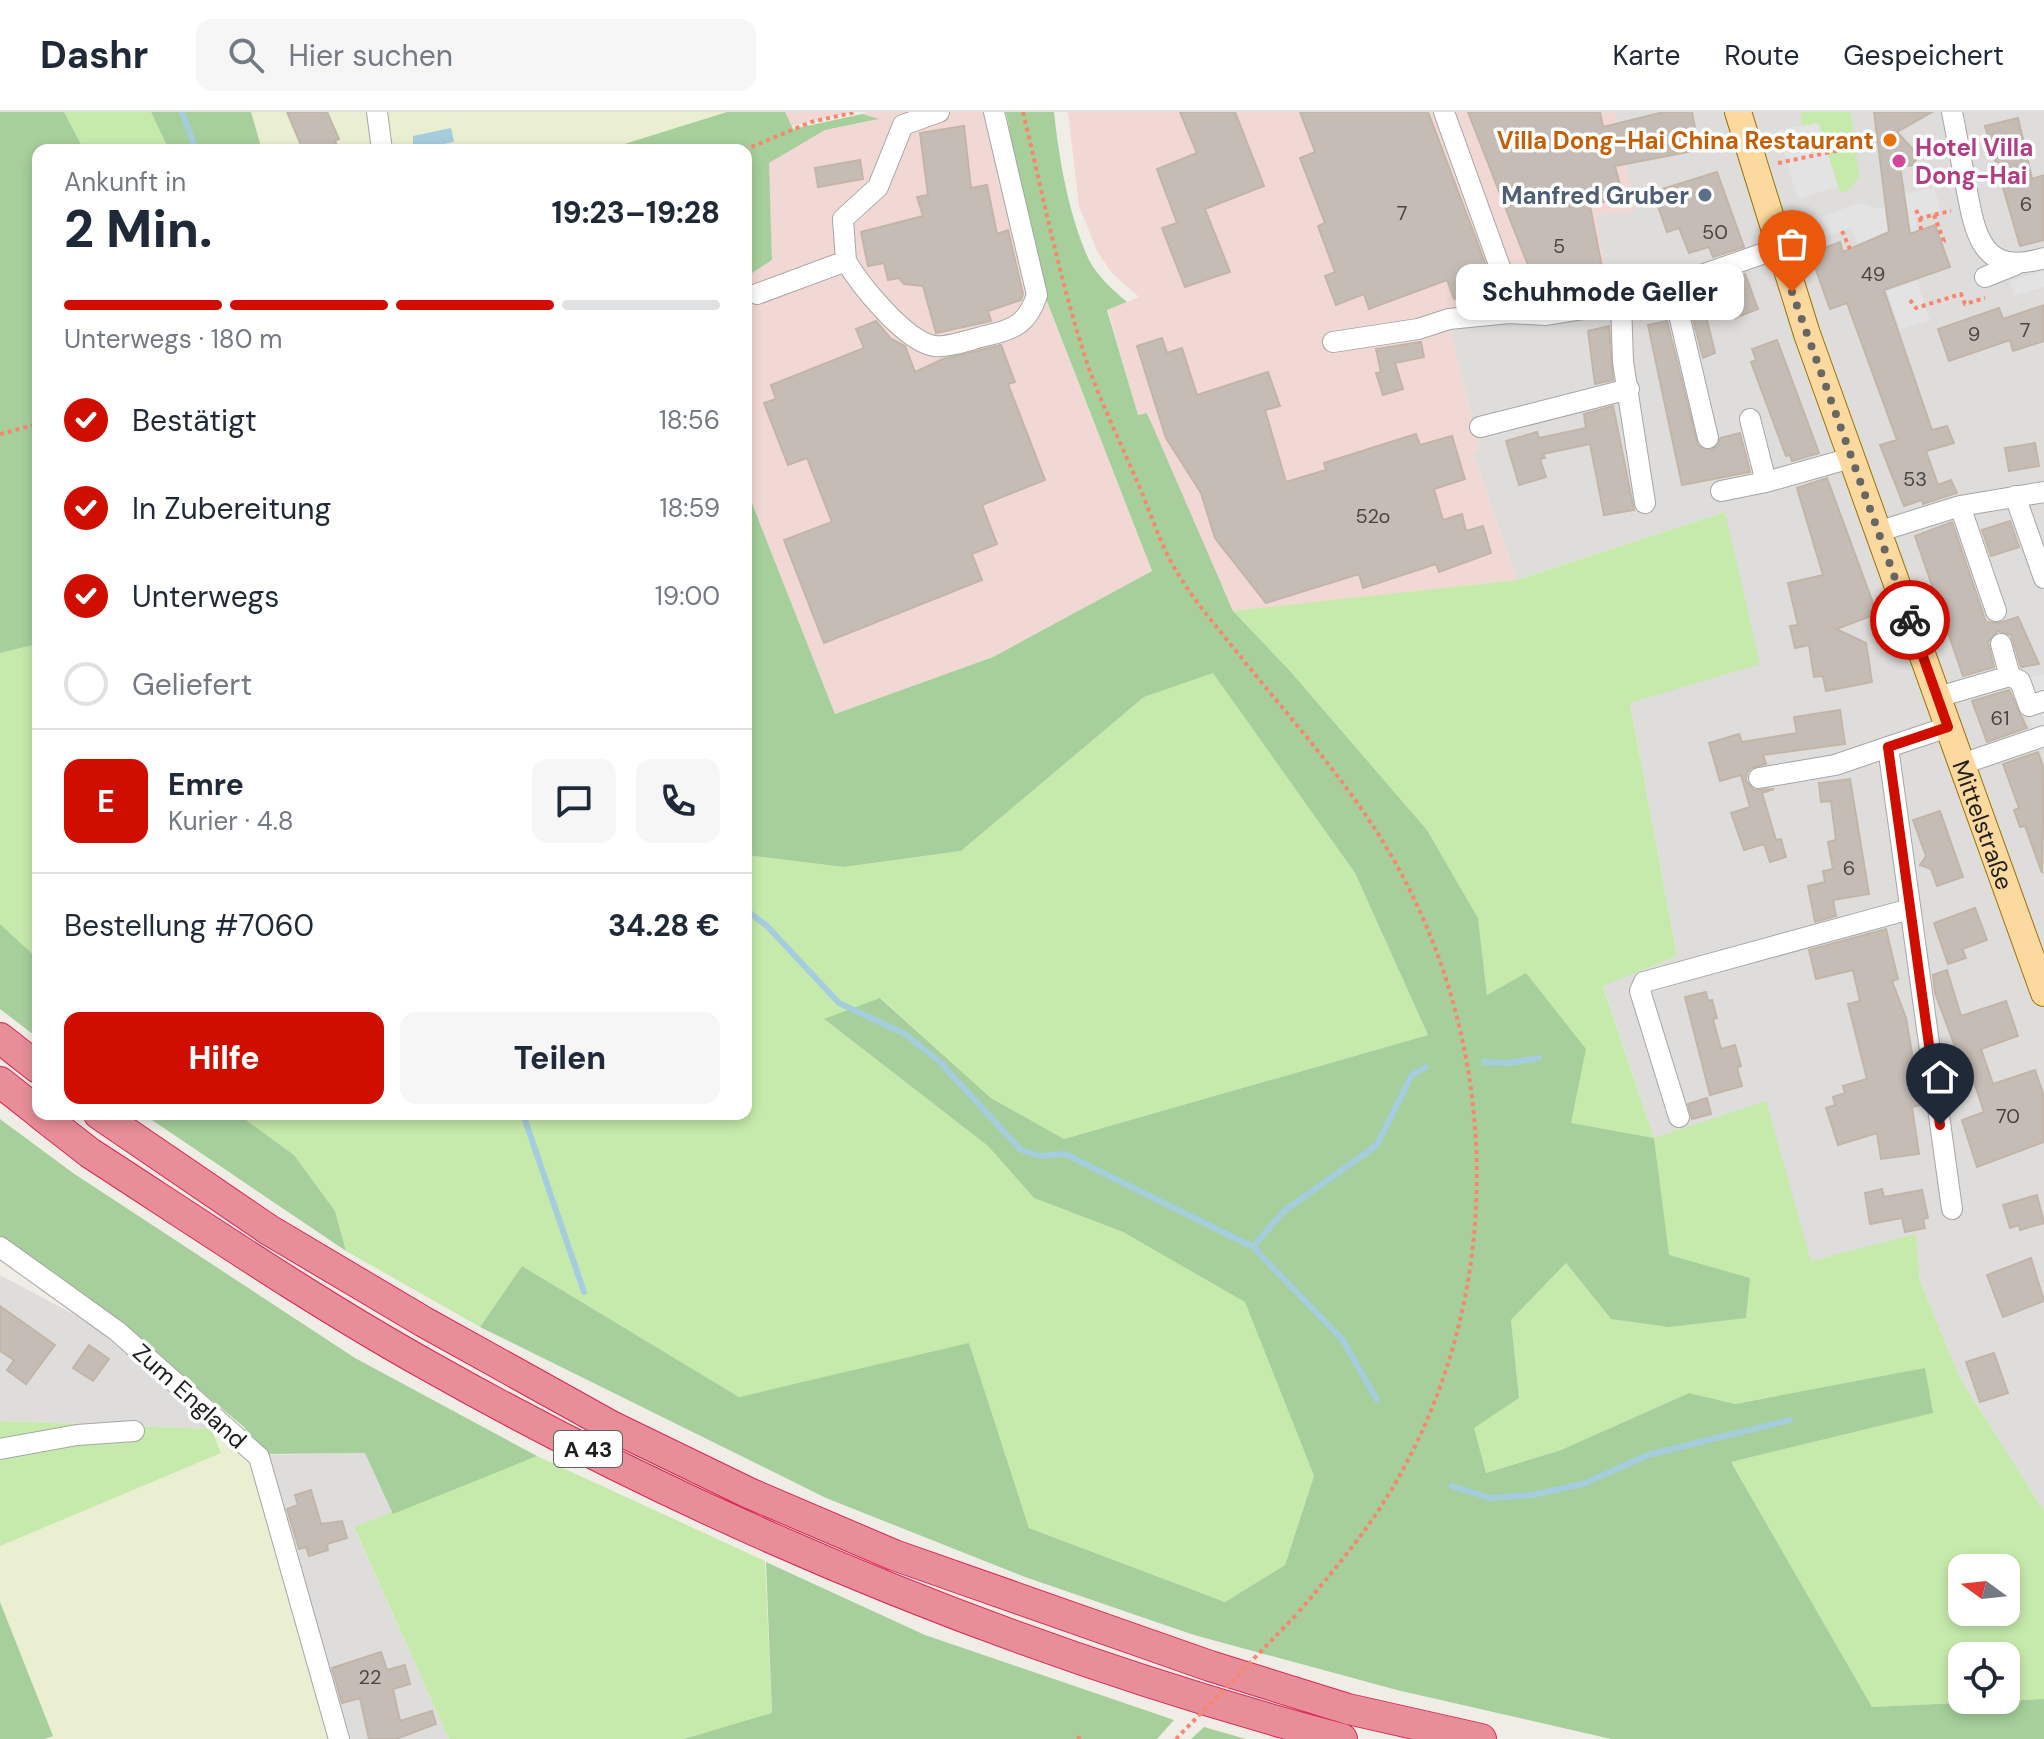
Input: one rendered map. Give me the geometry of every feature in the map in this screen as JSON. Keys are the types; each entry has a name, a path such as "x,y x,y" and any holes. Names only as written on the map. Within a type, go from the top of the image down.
{"highway":[{"path":"0,1038 32,1063"},
{"name":"A 43","path":"0,1082 32,1107"},
{"name":"A 43","path":"48,1120 90,1153 427,1365 655,1484 794,1550 979,1622 1183,1694 1342,1739"},
{"name":"A 43","path":"108,1120 269,1230 424,1322 613,1427 749,1493 894,1555 1210,1666 1348,1709 1481,1739"}],"main road":[{"name":"Mittelstraße","path":"1738,112 1756,179 1851,458 2044,993"}],"street":[{"path":"377,112 381,144"},
{"path":"939,112 903,125 878,187 843,219 846,261 862,288 911,334 934,346 1014,329 1030,315 1037,295 994,112"},
{"path":"1444,112 1501,270"},
{"path":"1952,112 1979,240 1999,271 2044,258"},
{"path":"1333,342 1418,329 1449,319 1509,313 1546,315 1621,303 1779,248"},
{"path":"757,294 846,261"},
{"path":"1672,285 1708,438"},
{"path":"1621,303 1623,362 1645,503"},
{"path":"1480,427 1629,389"},
{"path":"1750,419 1766,482"},
{"path":"1721,491 1851,458"},
{"path":"1877,532 1960,506 2044,492"},
{"path":"2015,496 2044,578"},
{"path":"1960,506 1996,611"},
{"path":"2001,644 2010,676"},
{"path":"1938,697 2010,676 2020,681 2029,706 2044,701"},
{"path":"1759,778 1835,765 1948,727"},
{"path":"1962,764 2044,736"},
{"path":"1888,747 1952,1209"},
{"path":"1679,1117 1640,991 1644,982 1910,909"},
{"name":"Zum England","path":"0,1247 117,1331 259,1457 339,1739"},
{"path":"0,1449 77,1435 134,1431"}],"path":[{"path":"752,147 803,125 856,112"},
{"path":"1023,112 1061,271 1088,365 1167,554 1191,596 1314,749 1388,849 1434,943 1468,1058 1476,1111 1478,1182 1471,1267 1445,1378 1400,1475 1352,1549 1297,1614 1176,1739"},
{"path":"1756,179 1778,163 1874,143"},
{"path":"1916,210 1921,230"},
{"path":"1920,218 1950,211"},
{"path":"1934,215 1944,241 1941,242"},
{"path":"1842,231 1850,249"},
{"path":"1910,300 1916,308 1961,294 1965,304 2002,292 1999,271"},
{"path":"0,434 32,426"}],"shaded area":[{"path":"785,112 851,112 791,126"},
{"path":"1006,112 1039,282 1152,571 993,657 835,714 752,503 752,273 772,260 768,163 825,130 877,120 862,114"},
{"path":"1068,112 1616,112 1636,211 1596,215 1611,301 1447,316 1480,450 1473,453 1517,580 1234,612 1159,447 1148,413 1138,415 1108,310 1139,297 1112,273 1098,253 1079,206"},
{"path":"1615,112 2044,112 2044,1511 1961,1380 1920,1281 1916,1235 1811,1261 1654,1138 1603,985 1677,956 1630,702 1725,512 1517,580 1473,453 1480,449 1448,322 1596,215 1635,210"},
{"path":"1818,123 1838,187 1798,199 1777,130"},
{"path":"1934,187 1941,210 1915,218 1917,230 1860,248 1851,229 1806,241 1800,224 1860,203 1877,209 1905,205 1904,194"},
{"path":"2044,271 2044,287 2014,296 2010,281"},
{"path":"1917,280 1930,320 1900,329 1887,291"},
{"path":"2044,675 2044,729 2034,732 2025,708 2025,678"},
{"path":"0,1275 92,1324 211,1429 0,1421"},
{"path":"366,1453 393,1514 354,1528 449,1739 346,1739 318,1626 263,1455"}],"green space":[{"path":"0,112 64,112 81,144 32,144 32,645 0,653"},
{"path":"64,112 151,112 166,144 81,144"},
{"path":"151,112 251,112 260,144 166,144"},
{"path":"251,112 727,112 624,144 260,144"},
{"path":"727,112 785,112 793,129 862,114 879,119 825,130 769,163 772,260 752,273 752,144 624,144"},
{"path":"1006,112 1054,112 1066,188 1082,243 1097,272 1127,302 1107,310 1138,415 1147,413 1233,611 1290,671 1427,830 1478,918 1487,995 1526,973 1586,1049 1571,1123 1654,1138 1669,1255 1750,1278 1746,1318 1669,1327 1611,1319 1566,1263 1511,1320 1519,1398 1474,1428 1486,1473 1561,1450 1689,1393 1735,1404 1925,1368 1933,1413 1731,1462 1872,1707 1948,1703 1948,1714 2020,1714 2020,1700 2044,1699 2044,1739 1611,1739 1397,1690 1194,1635 1025,1577 826,1498 480,1327 522,1266 739,1397 969,1343 1029,1528 1225,1602 1285,1565 1314,1476 1245,1302 1123,1232 1034,1198 988,1146 824,1019 880,998 991,1098 1064,1139 1428,1035 1355,873 1213,673 1144,697 961,851 844,867 752,856 752,503 835,714 993,657 1152,571 1039,281"},
{"path":"1801,112 1851,112 1859,177 1848,191 1840,193 1819,123 1802,126"},
{"path":"1725,512 1760,664 1630,703 1677,956 1603,986 1654,1138 1570,1123 1487,995 1478,918 1427,830 1290,671 1233,611 1517,580"},
{"path":"32,645 32,953 0,924 0,653"},
{"path":"1213,672 1355,873 1428,1035 1064,1139 991,1098 881,998 825,1020 988,1146 1034,1198 1123,1232 1245,1301 1314,1476 1285,1565 1225,1602 1029,1528 969,1344 739,1397 522,1266 480,1327 346,1251 335,1211 294,1155 246,1120 752,1120 752,856 845,867 961,851 1144,697"},
{"path":"0,924 32,953 32,1033 0,1009"},
{"path":"1766,1101 1811,1261 1916,1234 1920,1281 1961,1380 2044,1511 2044,1699 2020,1700 2020,1642 1948,1642 1948,1703 1872,1707 1731,1462 1932,1413 1925,1369 1734,1404 1689,1393 1561,1450 1486,1473 1473,1428 1519,1398 1511,1320 1566,1263 1611,1319 1668,1255 1654,1138"},
{"path":"0,1119 73,1173 355,1358 537,1456 393,1514 365,1453 263,1454 244,1427 171,1366 0,1238"},
{"path":"152,1120 246,1120 294,1155 335,1211 346,1251"},
{"path":"0,1421 211,1429 221,1453 0,1546"},
{"path":"218,1428 255,1461 332,1739 46,1739 53,1736 0,1602 0,1546 220,1453 211,1429"},
{"path":"537,1456 765,1561 772,1714 684,1739 449,1739 354,1527"},
{"path":"766,1562 925,1635 1174,1720 1157,1739 684,1739 772,1713"},
{"path":"0,1602 53,1736 45,1739 0,1739"},
{"path":"1204,1727 1246,1739 1191,1739"}],"water":[{"path":"451,128 454,142 413,144 413,136"}],"building":[{"path":"287,112 327,112 339,139 335,141 336,144 300,144"},
{"path":"1180,112 1235,112 1264,186 1205,209 1230,272 1185,287 1162,228 1177,223 1157,169 1197,153"},
{"path":"1300,112 1428,112 1493,284 1454,299 1447,280 1369,309 1364,294 1336,305 1325,276 1335,272 1318,226 1325,223 1300,158 1315,152"},
{"path":"1468,112 1600,112 1603,127 1664,112 1692,112 1699,150 1615,166 1623,196 1590,206 1606,287 1586,295 1559,300 1557,295 1542,301"},
{"path":"1874,112 1932,112 1897,132 1918,155 1913,165 1900,167 1910,234 1935,225 1950,267 1884,290 1932,430 1947,426 1954,443 1926,451 1938,485 1951,480 1957,493 1923,504 1922,500 1904,506 1880,445 1897,440 1847,303 1830,309 1810,253 1840,242 1843,252 1889,232"},
{"path":"2018,118 2032,179 2044,175 2044,240 2020,246 1985,126"},
{"path":"964,126 971,188 987,185 997,234 1008,230 1023,294 1021,300 988,311 991,321 936,333 923,286 904,284 899,278 888,280 884,263 868,266 861,232 923,216 917,197 928,195 920,133"},
{"path":"860,160 863,179 818,187 815,168"},
{"path":"1717,172 1744,247 1713,257 1709,247 1689,253 1679,228 1667,232 1653,192"},
{"path":"1745,274 1758,309 1735,318 1722,282"},
{"path":"2044,305 2044,341 2013,351 2010,340 1949,361 1938,329 1999,308 2003,319"},
{"path":"1705,312 1715,353 1703,358 1692,315"},
{"path":"876,321 891,339 905,346 915,372 943,359 1001,345 1015,382 1008,384 1045,480 982,505 997,544 972,554 982,580 824,643 784,540 832,522 807,458 788,465 764,403 776,399 771,385 864,348 856,329"},
{"path":"1667,321 1698,446 1712,450 1721,438 1740,433 1750,472 1682,485 1648,325"},
{"path":"1609,326 1613,380 1595,384 1588,331"},
{"path":"1162,338 1167,353 1182,348 1197,395 1268,372 1280,406 1265,410 1286,482 1326,470 1324,463 1416,434 1420,445 1452,436 1465,479 1434,489 1443,520 1462,514 1466,531 1483,526 1491,553 1439,572 1436,564 1363,588 1359,574 1266,603 1215,538 1201,493 1166,438 1137,346"},
{"path":"1777,340 1819,453 1792,461 1790,455 1786,456 1751,362 1756,360 1752,349"},
{"path":"1421,342 1424,357 1395,363 1403,389 1383,395 1376,373 1381,372 1376,349"},
{"path":"1613,406 1634,510 1604,515 1590,444 1543,454 1545,458 1540,459 1546,477 1519,485 1506,441 1537,432 1539,438 1586,428 1584,414"},
{"path":"2035,443 2039,466 2009,471 2005,448"},
{"path":"1827,478 1877,614 1836,629 1866,643 1872,682 1826,691 1823,676 1814,677 1809,645 1795,648 1790,626 1798,625 1788,583 1823,575 1797,488"},
{"path":"2010,521 2019,547 1991,556 1982,530"},
{"path":"1952,522 1986,622 1999,623 2018,617 2039,664 2021,667 2011,635 1998,631 1988,642 1994,667 1963,676 1915,536"},
{"path":"2009,690 2027,728 1987,742 1972,701"},
{"path":"1840,710 1845,744 1763,755 1766,764 1751,768 1747,773 1746,781 1754,790 1774,789 1762,793 1776,840 1781,839 1786,857 1770,862 1764,844 1744,850 1731,813 1750,807 1741,775 1720,781 1709,743 1739,734 1742,742 1797,733 1794,717"},
{"path":"2038,752 2044,769 2042,873 2025,826 2020,827 2014,810 2019,808 2003,764"},
{"path":"1850,779 1869,894 1833,900 1836,916 1815,922 1808,886 1825,882 1823,871 1833,869 1828,842 1836,840 1831,801 1821,802 1819,783"},
{"path":"1940,811 1963,877 1937,886 1931,869 1920,865 1926,856 1913,820"},
{"path":"1975,908 1987,940 1962,949 1966,958 1948,964 1934,923"},
{"path":"1886,929 1898,979 1892,981 1906,1018 1921,1105 1912,1107 1919,1154 1881,1159 1877,1133 1838,1145 1826,1108 1835,1105 1833,1097 1845,1093 1843,1086 1867,1079 1848,1004 1860,1001 1853,970 1816,979 1809,950"},
{"path":"1947,970 1961,1016 2006,1001 2018,1036 1981,1049 1993,1084 2035,1070 2044,1096 2044,1142 1977,1167 1962,1120 1984,1112 1965,1055 1959,1057 1935,993 1933,975"},
{"path":"1706,992 1708,1001 1712,1000 1717,1018 1713,1019 1721,1049 1735,1045 1742,1086 1710,1095 1685,997"},
{"path":"1707,1098 1711,1114 1692,1119 1688,1104"},
{"path":"1882,1189 1884,1197 1922,1190 1928,1218 1923,1219 1925,1228 1905,1232 1902,1218 1870,1224 1865,1193"},
{"path":"2037,1195 2044,1223 2020,1230 2019,1225 2010,1228 2003,1205"},
{"path":"2031,1258 2044,1301 2003,1317 1987,1275"},
{"path":"0,1306 55,1345 26,1384 7,1370 14,1360 0,1351"},
{"path":"89,1345 109,1359 93,1381 73,1368"},
{"path":"1994,1353 2008,1393 1980,1402 1966,1362"},
{"path":"311,1490 321,1524 342,1521 347,1538 327,1544 328,1550 309,1556 306,1547 299,1549 287,1509 298,1505 295,1495"},
{"path":"381,1652 387,1670 405,1665 410,1684 393,1689 400,1721 432,1711 436,1724 396,1739 369,1739 360,1698 342,1703 332,1668"}],"waterway":[{"path":"182,112 194,144"},
{"path":"752,915 767,926 839,1003 905,1034 938,1060 1021,1150 1040,1156 1065,1154 1253,1247 1342,1339 1377,1400"},
{"path":"1484,1062 1508,1063 1539,1058"},
{"path":"1253,1247 1283,1212 1377,1145 1412,1075 1426,1067"},
{"path":"525,1120 584,1292"},
{"path":"1452,1486 1490,1498 1532,1495 1583,1484 1648,1455 1790,1420"}],"way so far":[{"path":"1792,292 1910,620"}],"place":[{"name":"Villa Dong-Hai China Restaurant","path":"1890,140"},
{"name":"Hotel Villa Dong-Hai","path":"1899,161"},
{"name":"Manfred Gruber","path":"1705,195"},
{"name":"Schuhmode Geller","path":"1792,292"}],"route":[{"path":"1910,620 1948,727 1888,747 1940,1125"}]}
